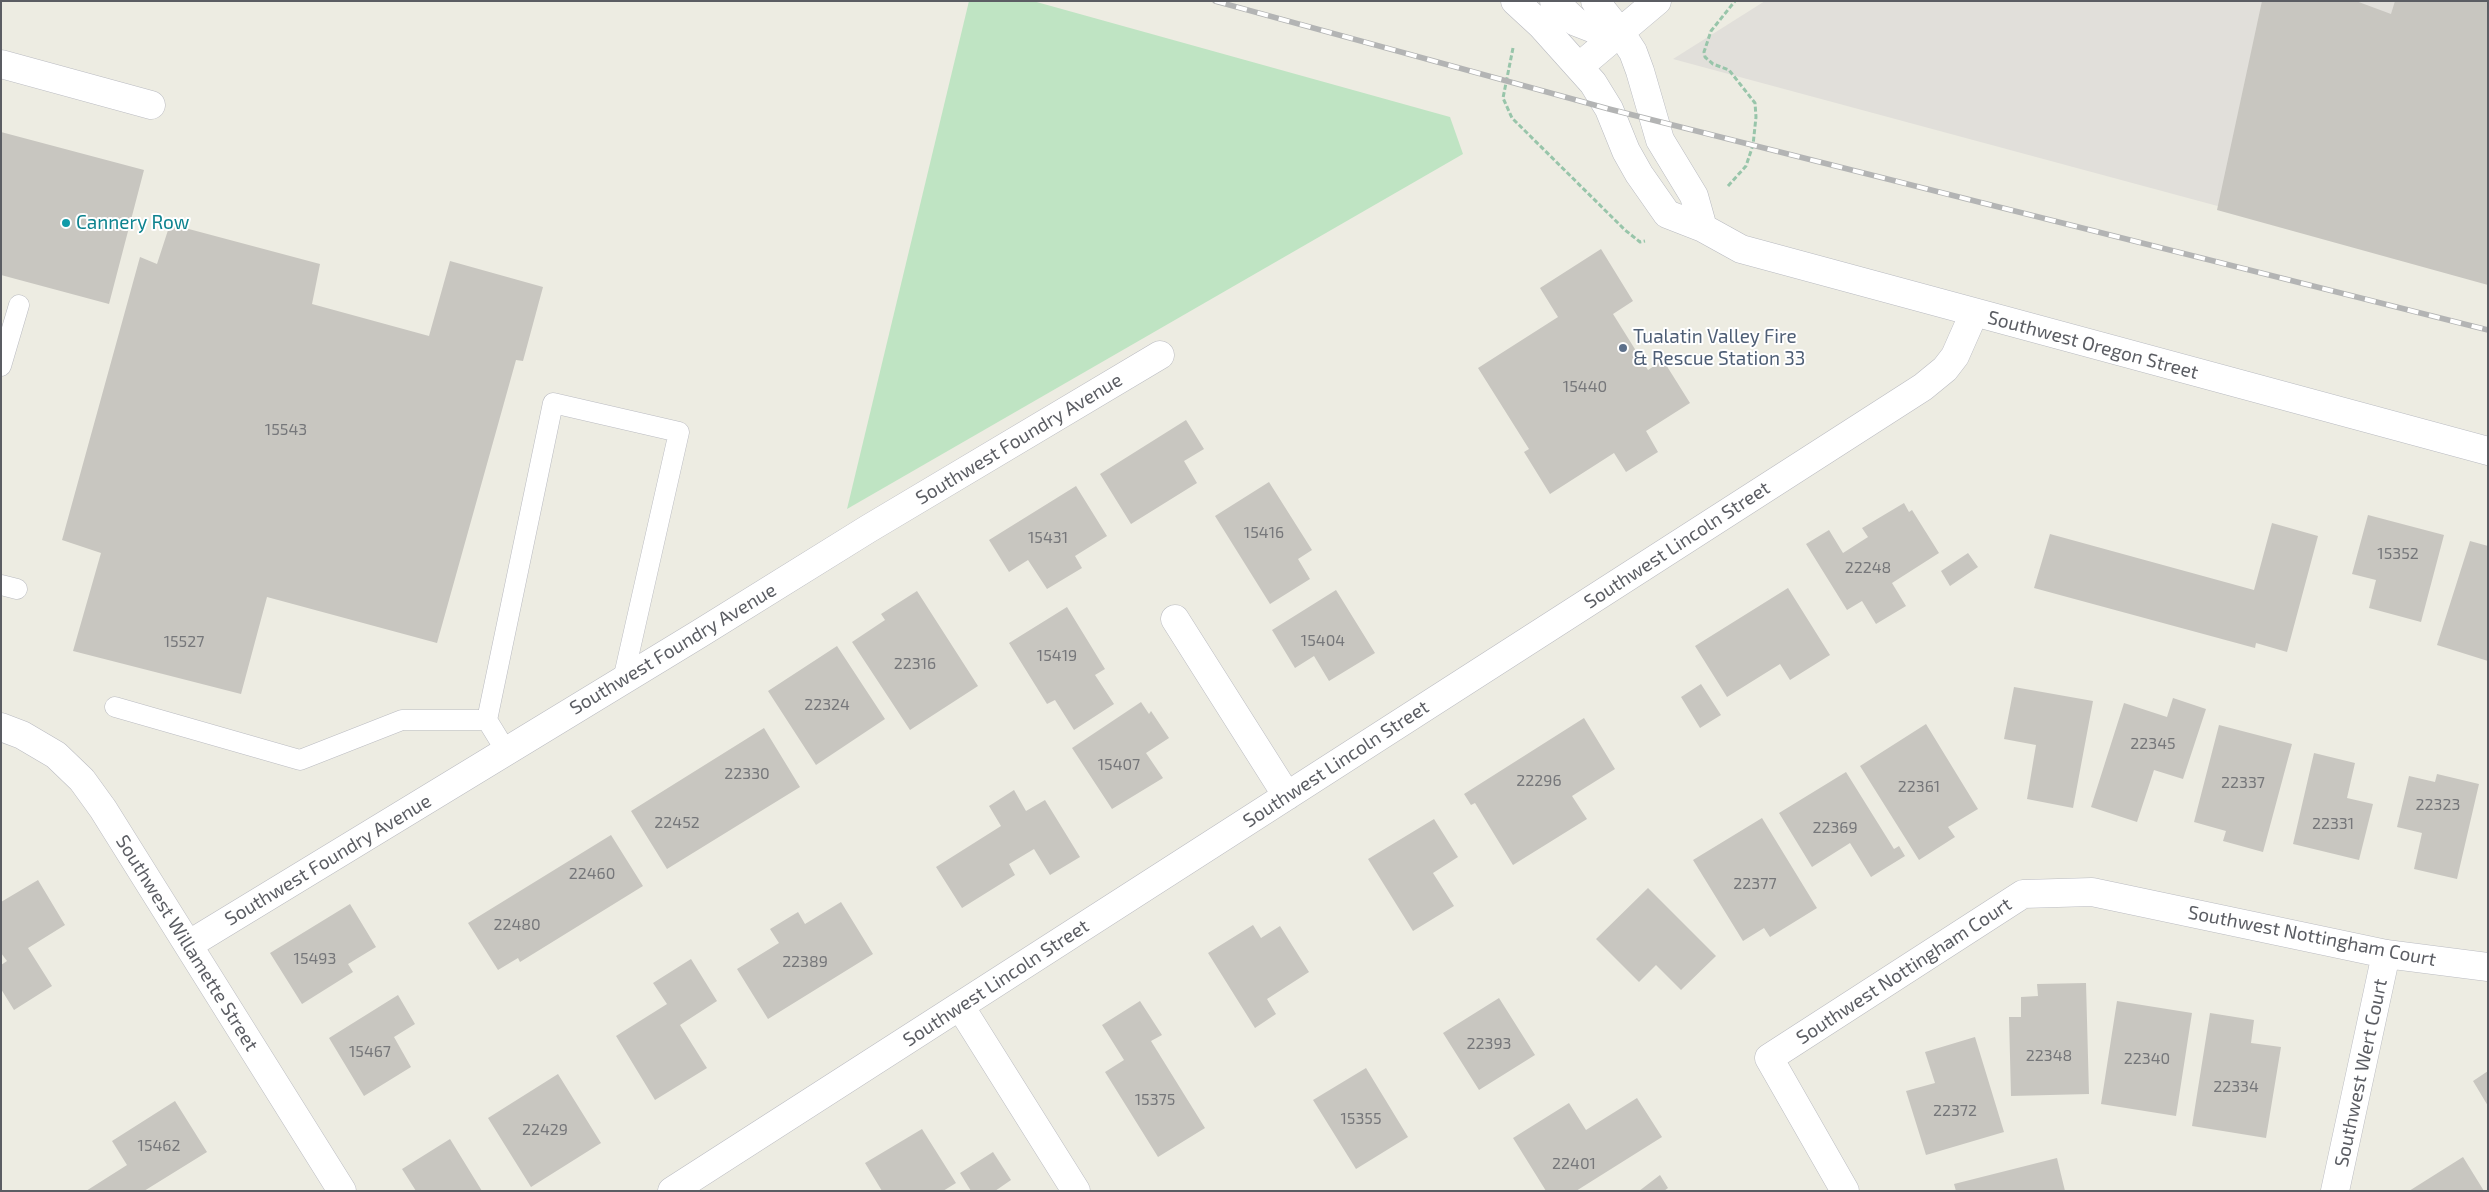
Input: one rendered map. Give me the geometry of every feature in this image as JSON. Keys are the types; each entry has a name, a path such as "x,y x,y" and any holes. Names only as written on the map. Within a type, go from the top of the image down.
{"street":[{"name":"Southwest Oregon Street","path":"1515,1 1541,25 1580,66 1593,83 1609,109 1626,151 1639,174 1667,214 1704,228 1741,249 2488,451"},
{"path":"1554,1 1576,22 1594,29 1620,32"},
{"path":"1595,1 1620,32 1633,52 1660,140 1694,196 1704,228"},
{"path":"1580,66 1657,1"},
{"path":"1,64 151,105"},
{"name":"Southwest Lincoln Street","path":"672,1191 1923,387 1945,369 1955,356 1974,313"},
{"name":"Southwest Foundry Avenue","path":"188,945 868,528 1160,355"},
{"path":"1175,619 1287,796"},
{"name":"Southwest Willamette Street","path":"1,727 22,735 56,755 82,780 342,1191"},
{"name":"Southwest Nottingham Court","path":"1845,1191 1769,1058 2023,894 2092,892 2386,954 2488,967"},
{"name":"Southwest Wert Court","path":"2336,1191 2386,954"},
{"path":"960,1006 1076,1191"}],"lane":[{"path":"1,366 18,305"},
{"path":"506,751 487,720 553,403 679,432 623,680"},
{"path":"115,707 300,760 402,720 487,720"}],"path":[{"path":"1725,188 1746,166 1753,145 1756,117 1755,104 1729,70 1713,64 1705,57 1704,52 1711,31 1735,1"},
{"path":"1513,50 1503,98 1512,118 1625,230 1640,242 1652,239"}],"shaded area":[{"path":"1765,1 2488,1 2488,279 1673,59"}],"green space":[{"path":"969,1 1033,1 1450,117 1463,154 847,509"}],"building":[{"path":"2262,1 2356,1 2391,14 2395,1 2488,1 2488,285 2217,210"},
{"name":"Cannery Row","path":"1,132 144,170 109,304 1,275"},
{"path":"170,224 320,264 312,304 429,336 450,261 543,287 523,361 516,360 437,643 267,597 241,694 73,651 101,553 62,540 140,257 157,264"},
{"path":"1601,249 1633,301 1613,314 1648,370 1663,360 1690,403 1646,431 1658,452 1626,472 1614,453 1550,494 1524,452 1529,449 1478,368 1558,317 1540,288"},
{"path":"1186,420 1204,449 1184,461 1197,483 1131,524 1100,474"},
{"path":"1269,482 1312,550 1298,559 1310,579 1270,604 1215,516"},
{"path":"1076,486 1107,536 1075,556 1082,568 1047,589 1028,560 1009,572 989,540"},
{"path":"1904,503 1909,512 1912,510 1939,553 1892,583 1906,606 1876,624 1862,601 1847,610 1806,544 1829,530 1843,553 1868,537 1862,528"},
{"path":"2368,515 2444,535 2421,622 2369,608 2376,580 2352,574"},
{"path":"2272,523 2318,536 2287,652 2256,643 2255,648 2034,588 2050,534 2254,590"},
{"path":"2470,541 2488,546 2488,661 2437,645"},
{"path":"1968,553 1978,567 1950,586 1941,571"},
{"path":"1788,588 1830,655 1790,680 1780,664 1727,697 1695,646"},
{"path":"1336,590 1375,653 1329,681 1314,656 1295,668 1272,630"},
{"path":"917,591 978,686 910,730 852,642 885,620 881,614"},
{"path":"1067,607 1105,669 1095,675 1114,704 1074,730 1055,700 1047,704 1009,643"},
{"path":"837,646 885,719 816,765 768,691"},
{"path":"1701,684 1721,715 1700,728 1681,697"},
{"path":"2014,687 2093,701 2073,808 2027,799 2036,745 2004,739"},
{"path":"2173,698 2206,709 2183,779 2154,770 2137,822 2091,807 2124,703 2167,717"},
{"path":"1141,702 1149,714 1151,711 1169,738 1146,753 1163,778 1112,809 1072,748"},
{"path":"1584,718 1615,769 1572,796 1587,819 1513,865 1475,803 1471,805 1464,794"},
{"path":"1926,724 1978,809 1948,827 1955,837 1919,860 1860,766"},
{"path":"2219,725 2292,744 2263,852 2223,841 2226,831 2194,822"},
{"path":"764,728 800,787 667,869 631,811"},
{"path":"2314,753 2355,763 2347,798 2373,804 2359,860 2293,844"},
{"path":"1846,772 1894,849 1899,846 1905,856 1871,877 1850,843 1812,867 1779,813"},
{"path":"2437,774 2479,784 2457,879 2414,869 2422,833 2397,827 2409,776 2435,782"},
{"path":"1014,790 1026,811 1045,800 1080,857 1050,875 1034,849 1009,864 1015,875 962,908 936,867 1001,826 989,806"},
{"path":"1762,818 1817,908 1770,937 1764,928 1743,941 1693,860"},
{"path":"1434,819 1458,857 1433,873 1454,906 1413,931 1368,859"},
{"path":"611,835 643,886 520,962 518,958 498,970 468,923"},
{"path":"38,880 65,925 28,948 52,986 14,1010 1,989 1,965 7,961 1,953 1,902"},
{"path":"1648,888 1716,956 1681,990 1656,965 1639,982 1596,939"},
{"path":"841,902 873,954 768,1019 737,969 779,943 770,929 798,912 805,924"},
{"path":"350,904 376,947 348,964 353,972 302,1004 270,953"},
{"path":"1253,925 1261,938 1280,926 1309,972 1267,999 1276,1014 1255,1028 1208,953"},
{"path":"691,959 717,1001 680,1025 707,1068 655,1100 616,1036 667,1004 653,983"},
{"path":"2086,983 2089,1094 2011,1096 2009,1017 2021,1017 2021,997 2038,996 2037,984"},
{"path":"398,995 415,1024 394,1037 411,1067 364,1096 329,1038"},
{"path":"1499,998 1535,1055 1479,1090 1443,1033"},
{"path":"1140,1001 1162,1035 1151,1041 1205,1128 1158,1157 1105,1072 1124,1060 1102,1025"},
{"path":"2117,1001 2192,1013 2176,1116 2101,1104"},
{"path":"2210,1013 2254,1020 2251,1043 2281,1047 2266,1138 2192,1126"},
{"path":"1975,1037 2004,1132 1926,1155 1906,1091 1935,1083 1925,1052"},
{"path":"1366,1068 1408,1137 1356,1169 1313,1100"},
{"path":"2488,1071 2488,1106 2473,1081"},
{"path":"558,1074 601,1143 531,1187 488,1118"},
{"path":"1637,1098 1662,1137 1576,1191 1546,1191 1513,1138 1569,1103 1586,1130"},
{"path":"175,1101 207,1152 144,1191 86,1191 127,1165 112,1141"},
{"path":"922,1129 956,1183 943,1191 882,1191 865,1163"},
{"path":"450,1139 482,1191 416,1191 402,1169"},
{"path":"993,1152 1011,1180 995,1191 971,1191 960,1173"},
{"path":"2463,1157 2484,1191 2409,1191"},
{"path":"2057,1158 2065,1191 1956,1191 1954,1184"},
{"path":"1660,1175 1668,1188 1664,1191 1639,1191"}],"railway":[{"path":"1215,1 1609,109 2488,330"}],"place":[{"name":"Cannery Row","path":"66,223"},
{"name":"Tualatin Valley Fire & Rescue Station 33","path":"1623,348"}]}
